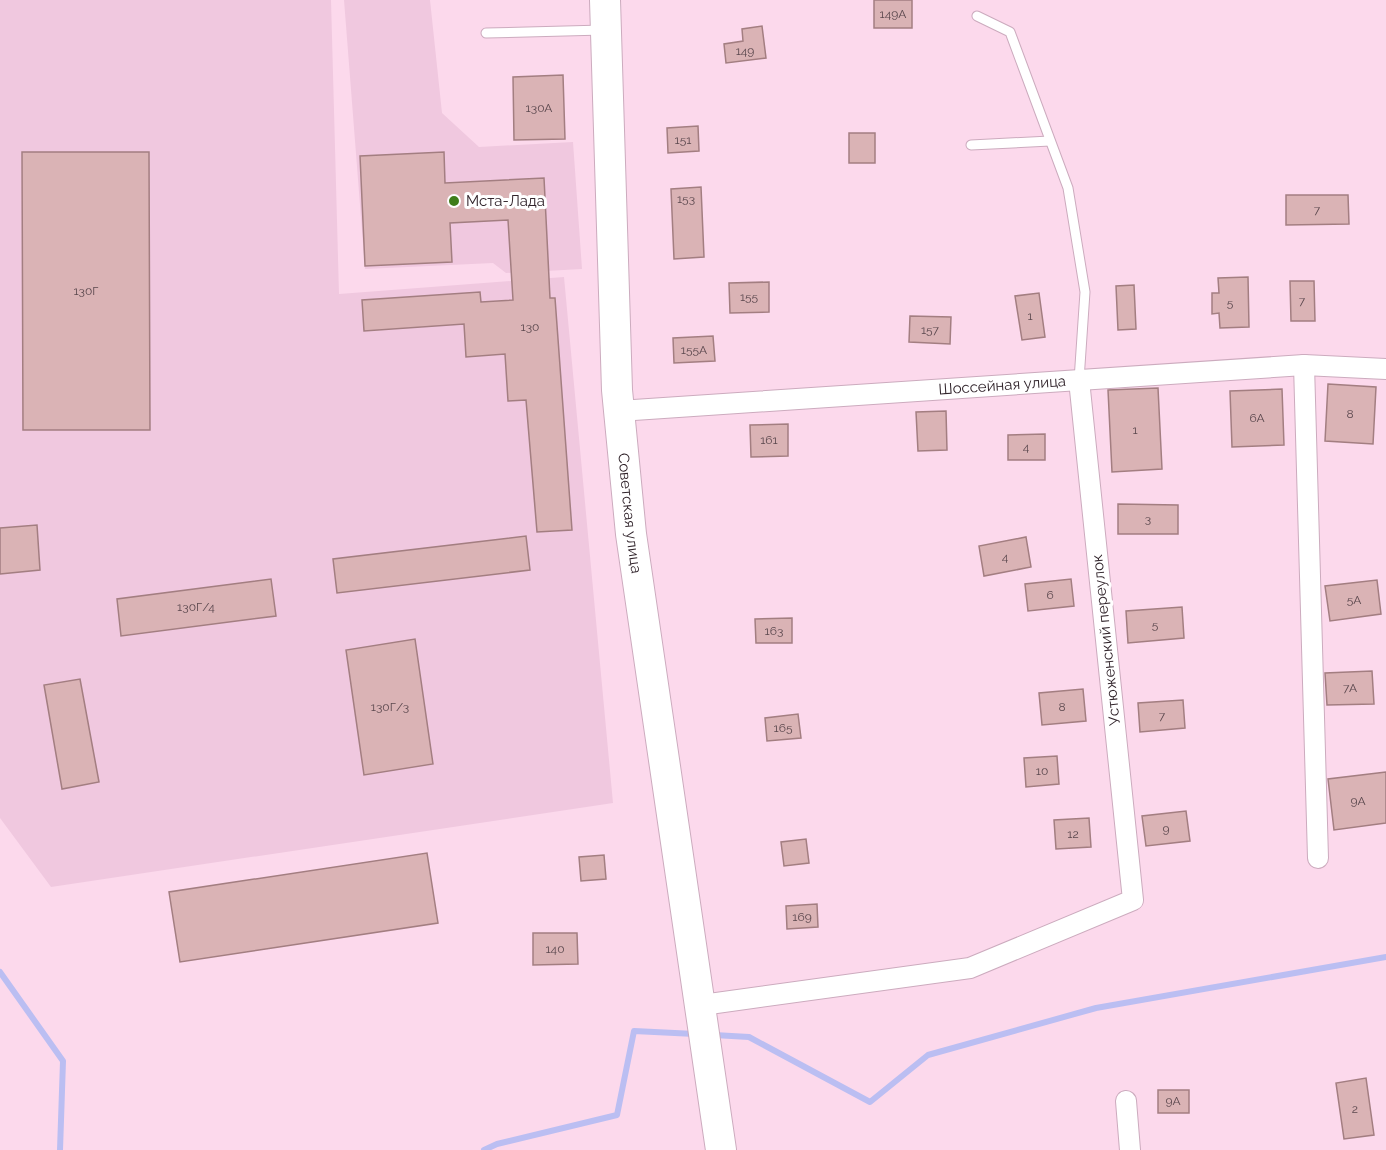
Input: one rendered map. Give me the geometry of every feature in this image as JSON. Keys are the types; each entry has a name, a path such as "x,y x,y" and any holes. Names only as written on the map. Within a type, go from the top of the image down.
{"main road":[{"name":"Советская улица","path":"605,0 619,411 631,534 721,1150"}],"street":[{"name":"Шоссейная улица","path":"619,411 1304,365 1386,369"},
{"path":"1304,365 1318,858"},
{"name":"Устюженский переулок","path":"704,1025 970,968 1133,900 1079,380"},
{"path":"1126,1101 1130,1150"}],"lane":[{"path":"977,16 1010,32 1068,188 1085,292 1079,380"},
{"path":"486,33 605,30"},
{"path":"971,145 1050,141"}],"shaded area":[{"path":"0,0 331,0 339,294 564,277 613,803 51,887 0,818"},
{"path":"344,0 430,0 442,113 479,147 573,142 582,269 506,273 493,263 365,269"}],"building":[{"path":"874,0 912,0 912,28 874,28"},
{"path":"762,26 766,58 726,63 724,44 743,41 742,29"},
{"path":"563,75 565,139 514,140 513,77"},
{"path":"698,126 699,151 668,153 667,128"},
{"path":"849,133 875,133 875,163 849,163"},
{"path":"22,152 149,152 150,430 23,430"},
{"path":"444,152 445,183 544,178 550,298 555,298 572,530 537,532 526,400 508,401 505,354 466,357 464,324 364,331 362,300 480,292 481,302 513,300 508,220 450,223 452,262 365,266 360,156"},
{"path":"701,187 704,257 674,259 671,189"},
{"path":"1286,195 1348,195 1349,224 1286,225"},
{"path":"1248,277 1249,327 1220,328 1219,313 1212,314 1212,293 1219,293 1218,278"},
{"path":"1290,281 1314,281 1315,321 1291,321"},
{"path":"769,282 769,312 730,313 729,283"},
{"path":"1134,285 1136,329 1118,330 1116,286"},
{"path":"1039,293 1045,337 1022,340 1015,296"},
{"path":"910,316 951,317 950,344 909,342"},
{"path":"713,336 715,361 674,363 673,338"},
{"path":"1328,384 1376,387 1373,444 1325,441"},
{"path":"1158,388 1162,469 1112,472 1108,390"},
{"path":"1282,389 1284,445 1232,447 1230,391"},
{"path":"946,411 947,450 918,451 916,412"},
{"path":"788,424 788,456 751,457 750,425"},
{"path":"1045,434 1045,460 1008,460 1008,435"},
{"path":"1118,504 1178,505 1178,534 1118,534"},
{"path":"37,525 40,570 0,574 0,528"},
{"path":"526,536 530,570 337,593 333,559"},
{"path":"1026,537 1031,567 984,576 979,546"},
{"path":"271,579 276,616 121,636 117,599"},
{"path":"1071,579 1074,606 1028,611 1025,584"},
{"path":"1377,580 1381,614 1330,621 1325,586"},
{"path":"1182,607 1184,638 1128,643 1126,611"},
{"path":"792,618 792,643 756,643 755,619"},
{"path":"415,639 433,764 364,775 346,650"},
{"path":"1372,671 1374,704 1327,705 1325,673"},
{"path":"80,679 99,782 62,789 44,685"},
{"path":"1083,689 1086,721 1042,725 1039,693"},
{"path":"1183,700 1185,728 1140,732 1138,703"},
{"path":"798,714 801,738 767,741 765,718"},
{"path":"1057,756 1059,784 1026,787 1024,758"},
{"path":"1386,772 1386,823 1334,830 1328,779"},
{"path":"1186,811 1190,841 1146,846 1142,816"},
{"path":"1089,818 1091,847 1056,849 1054,820"},
{"path":"806,839 809,863 784,866 781,842"},
{"path":"427,853 438,923 180,962 169,892"},
{"path":"604,855 606,879 581,881 579,857"},
{"path":"817,904 818,927 787,929 786,906"},
{"path":"533,933 577,933 578,964 533,965"},
{"path":"1366,1078 1374,1135 1344,1139 1336,1083"},
{"path":"1158,1090 1189,1090 1189,1113 1158,1113"}],"waterway":[{"path":"714,1035 749,1037 870,1102 928,1055 1096,1008 1386,957"},
{"path":"0,972 63,1061 60,1150"},
{"path":"484,1150 497,1144 617,1115 634,1031 695,1034"}],"place":[{"name":"Мста-Лада","path":"454,201"}]}
